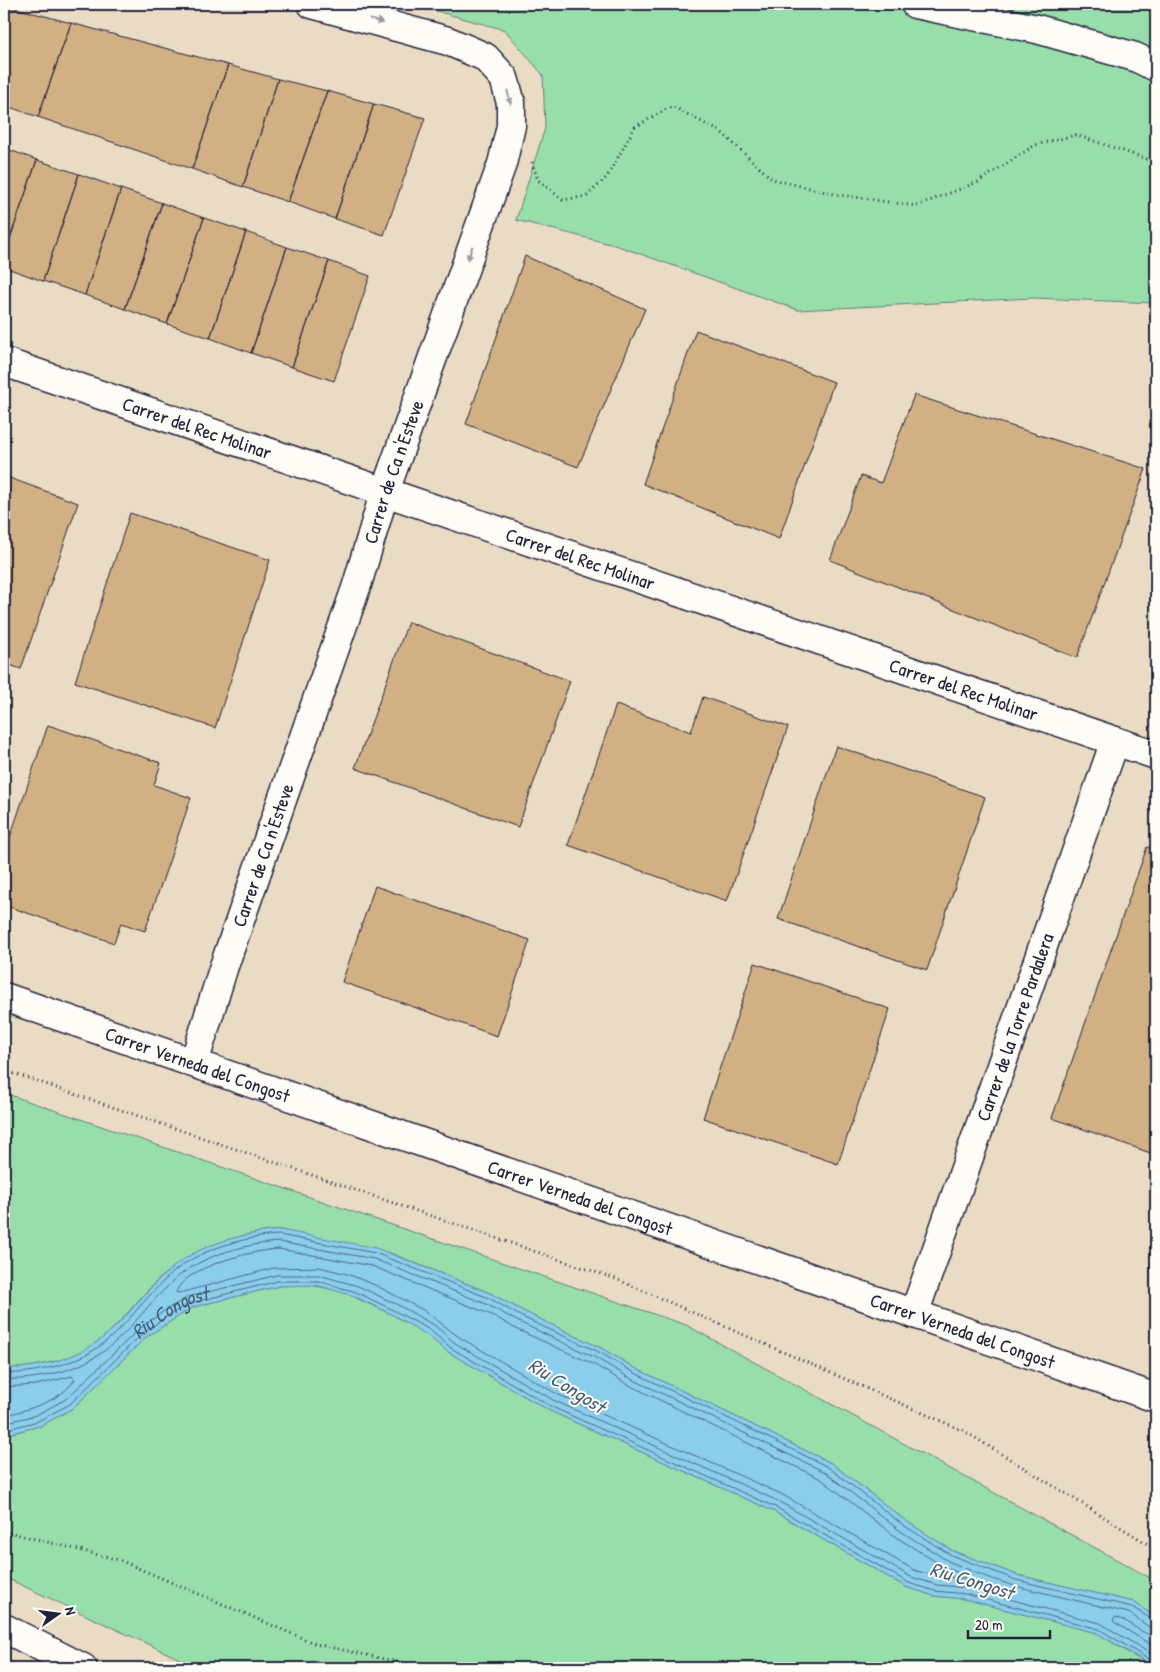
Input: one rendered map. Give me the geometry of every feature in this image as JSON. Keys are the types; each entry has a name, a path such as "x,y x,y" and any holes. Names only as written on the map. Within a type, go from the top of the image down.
{"street":[{"name":"Carrer de Ca n'Esteve","path":"194,1063 223,969 356,585 384,494 502,164 511,126 511,103 504,78 484,57 448,41 312,4"},
{"path":"915,4 1037,29 1135,57 1156,67"},
{"name":"Carrer del Rec Molinar","path":"4,362 384,494 476,522 1156,755"},
{"name":"Carrer de la Torre Pardalera","path":"914,1314 1115,741"},
{"name":"Carrer Verneda del Congost","path":"4,997 1156,1398"},
{"path":"4,1628 83,1668"}],"path":[{"path":"511,126 526,140 538,180 563,200 587,196 607,177 635,127 672,106 721,132 772,179 834,194 916,206 978,182 1035,145 1076,135 1156,162"},
{"path":"4,1070 616,1279 964,1431 1156,1549"},
{"path":"4,1531 119,1560 316,1644 425,1668"}],"shaded area":[{"path":"4,4 411,4 505,30 543,75 545,128 516,220 618,246 1033,298 1156,303 1156,1581 686,1325 4,1093"},
{"path":"4,1577 199,1668 4,1668"}],"green space":[{"path":"411,4 1156,4 1156,303 1033,298 798,310 618,246 516,220 545,128 543,75 505,30"},
{"path":"4,1093 686,1325 1156,1581 1156,1618 1134,1602 1017,1575 953,1551 906,1521 831,1463 635,1368 601,1348 490,1293 390,1253 280,1230 224,1241 197,1252 173,1267 143,1295 107,1334 75,1355 28,1367 4,1368"},
{"path":"304,1284 341,1291 393,1315 427,1335 448,1352 550,1411 773,1511 906,1587 934,1596 964,1599 1097,1633 1153,1668 199,1668 4,1577 4,1435 40,1426 73,1408 146,1337 193,1307 279,1286"}],"water":[{"name":"Riu Congost","path":"280,1230 376,1248 490,1293 601,1348 635,1368 831,1463 906,1521 953,1551 1017,1575 1134,1602 1156,1618 1156,1668 1097,1633 964,1599 934,1596 906,1587 773,1511 550,1411 448,1352 427,1335 393,1315 354,1296 316,1285 279,1286 193,1307 146,1337 73,1408 40,1426 4,1435 4,1368 35,1366 53,1362 92,1346 119,1322 157,1281 184,1259 224,1241"}],"building":[{"path":"4,5 71,23 38,117 4,105"},
{"path":"71,23 228,65 192,169 38,117"},
{"path":"228,65 278,79 243,187 192,169"},
{"path":"278,79 327,91 288,202 243,187"},
{"path":"327,91 374,104 335,219 288,202"},
{"path":"374,104 425,118 384,235 335,219"},
{"path":"4,148 37,160 4,256"},
{"path":"37,160 79,174 43,281 4,267 4,256"},
{"path":"79,174 121,189 85,295 43,281"},
{"path":"121,189 162,203 125,309 85,295"},
{"path":"162,203 204,218 167,324 125,309"},
{"path":"204,218 246,232 210,338 167,324"},
{"path":"246,232 287,247 251,353 210,338"},
{"path":"287,247 329,261 292,367 251,353"},
{"path":"525,256 645,309 578,467 466,424"},
{"path":"329,261 370,276 334,381 292,367"},
{"path":"696,330 834,382 779,539 643,484"},
{"path":"914,395 1146,469 1077,658 830,560 861,476 881,483"},
{"path":"4,476 78,503 21,669 4,663"},
{"path":"130,513 270,560 215,728 75,682"},
{"path":"408,622 570,681 518,827 355,768"},
{"path":"703,697 788,727 727,901 568,845 616,705 691,732"},
{"path":"48,725 161,763 154,785 191,798 145,931 121,923 114,943 4,905 4,855"},
{"path":"836,746 985,797 927,970 778,919"},
{"path":"1147,847 1156,851 1156,1155 1052,1118"},
{"path":"375,886 530,940 497,1036 342,982"},
{"path":"755,963 890,1009 838,1164 703,1118"}]}
